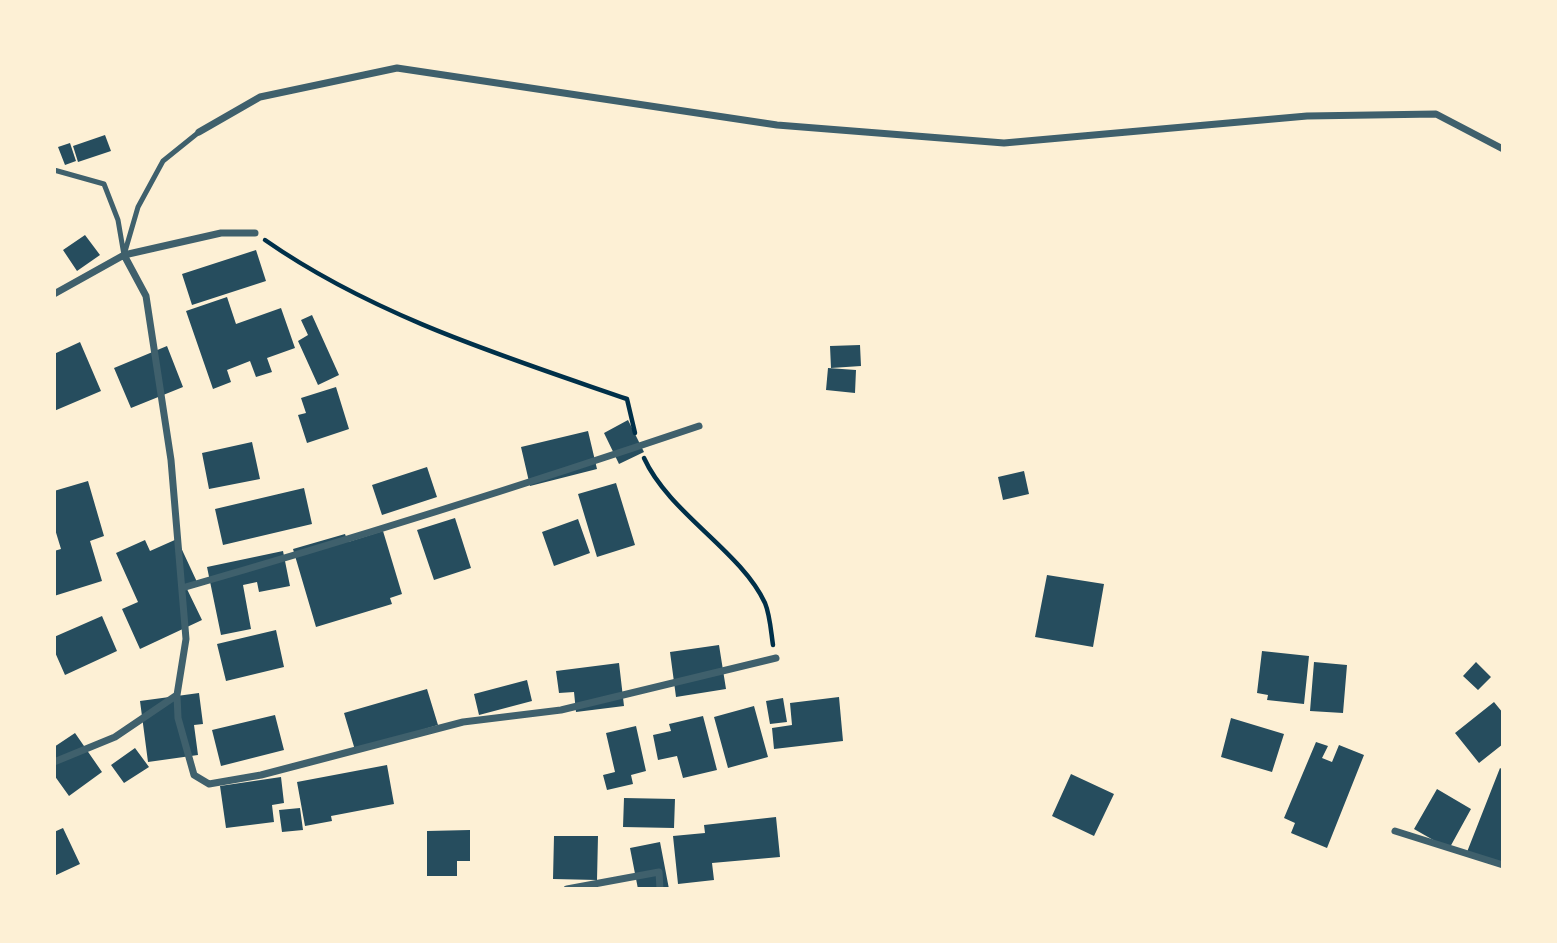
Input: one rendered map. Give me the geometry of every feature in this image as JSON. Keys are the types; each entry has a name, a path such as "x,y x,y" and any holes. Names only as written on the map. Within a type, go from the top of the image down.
{"street":[{"path":"200,132 260,97 397,68 777,125 1004,144 1307,116 1436,114 1503,149"},
{"path":"54,294 124,254 221,233 255,233"},
{"path":"124,254 146,296 171,460 186,639 177,695 178,718 194,775 209,784 261,775 464,722 561,710 776,658"},
{"path":"182,588 389,528 462,501 516,488 699,426"},
{"path":"54,762 115,737 177,695"},
{"path":"1395,831 1503,865"},
{"path":"568,889 659,872 660,889"}],"lane":[{"path":"124,254 138,207 163,161 200,132"},
{"path":"54,170 104,184 118,220 124,254"}],"path":[{"path":"255,233 286,255 371,300 466,345 627,399 639,446 651,473 668,495 743,573 765,603 776,658"}],"building":[{"path":"105,135 111,151 78,162 73,146"},
{"path":"70,143 76,161 65,165 58,147"},
{"path":"85,235 100,255 77,271 63,250"},
{"path":"256,250 266,281 192,305 182,274"},
{"path":"227,297 236,324 281,308 295,348 267,358 272,372 256,377 250,361 227,370 231,382 213,389 186,311"},
{"path":"312,315 339,375 318,385 298,341 308,335 301,320"},
{"path":"80,342 101,391 54,411 54,354"},
{"path":"860,345 861,366 831,368 830,346"},
{"path":"167,346 183,387 131,408 114,368"},
{"path":"828,368 856,370 855,393 826,390"},
{"path":"336,387 349,429 307,443 298,415 306,413 301,398"},
{"path":"628,420 644,452 619,464 604,433"},
{"path":"588,431 597,469 530,486 521,447"},
{"path":"252,442 260,479 209,489 202,453"},
{"path":"427,467 437,497 382,515 372,485"},
{"path":"1024,471 1029,494 1003,500 998,477"},
{"path":"88,481 104,536 90,541 102,581 54,596 54,551 61,549 54,526 54,491"},
{"path":"616,483 635,545 597,557 578,494"},
{"path":"304,488 312,524 223,545 215,509"},
{"path":"455,518 471,568 434,580 417,530"},
{"path":"578,519 590,553 554,566 542,532"},
{"path":"383,531 402,594 390,598 392,604 316,627 293,549 345,534 348,542"},
{"path":"177,539 197,582 186,587 202,620 140,649 122,609 138,602 116,553 145,540 150,551"},
{"path":"283,551 290,586 259,592 257,582 243,585 251,629 221,635 207,567"},
{"path":"1047,575 1104,584 1093,647 1035,637"},
{"path":"102,616 117,651 65,675 54,650 54,637"},
{"path":"276,630 284,667 226,681 217,644"},
{"path":"719,645 726,689 676,697 670,652"},
{"path":"1262,651 1309,656 1304,704 1267,700 1268,695 1257,693"},
{"path":"1314,662 1347,665 1343,713 1310,711"},
{"path":"1476,662 1491,677 1478,690 1463,676"},
{"path":"619,663 624,706 576,712 574,692 559,693 556,671"},
{"path":"527,680 532,701 479,715 474,694"},
{"path":"427,689 438,725 355,750 344,713"},
{"path":"199,693 203,724 194,725 198,755 148,762 140,701"},
{"path":"839,697 843,741 774,749 772,728 792,725 790,703"},
{"path":"783,698 787,722 770,724 766,701"},
{"path":"1494,702 1503,713 1503,744 1479,763 1455,733"},
{"path":"754,706 768,757 728,768 714,717"},
{"path":"275,715 284,750 221,766 212,730"},
{"path":"703,716 717,770 683,778 677,756 658,760 653,735 671,731 669,724"},
{"path":"1231,718 1284,734 1272,772 1221,757"},
{"path":"636,726 646,771 631,775 633,784 607,790 603,775 615,772 606,733"},
{"path":"75,733 102,772 69,796 54,775 54,747"},
{"path":"1316,742 1328,746 1322,758 1332,762 1339,745 1364,755 1327,848 1291,833 1295,823 1284,818"},
{"path":"135,748 149,767 124,783 111,765"},
{"path":"387,765 394,804 331,816 332,821 305,826 297,782"},
{"path":"1500,768 1503,770 1503,866 1467,852"},
{"path":"1071,774 1114,794 1094,836 1052,816"},
{"path":"281,777 284,803 272,805 274,822 226,828 220,786"},
{"path":"1437,789 1471,809 1449,849 1414,829"},
{"path":"624,798 675,799 674,828 623,827"},
{"path":"300,808 303,830 282,832 279,810"},
{"path":"776,817 780,857 712,863 714,880 678,884 673,836 705,833 704,825"},
{"path":"63,828 80,864 54,876 54,832"},
{"path":"470,830 470,861 457,861 457,876 427,876 427,831"},
{"path":"554,836 598,836 597,880 553,879"},
{"path":"660,842 669,889 638,889 630,848"}]}
